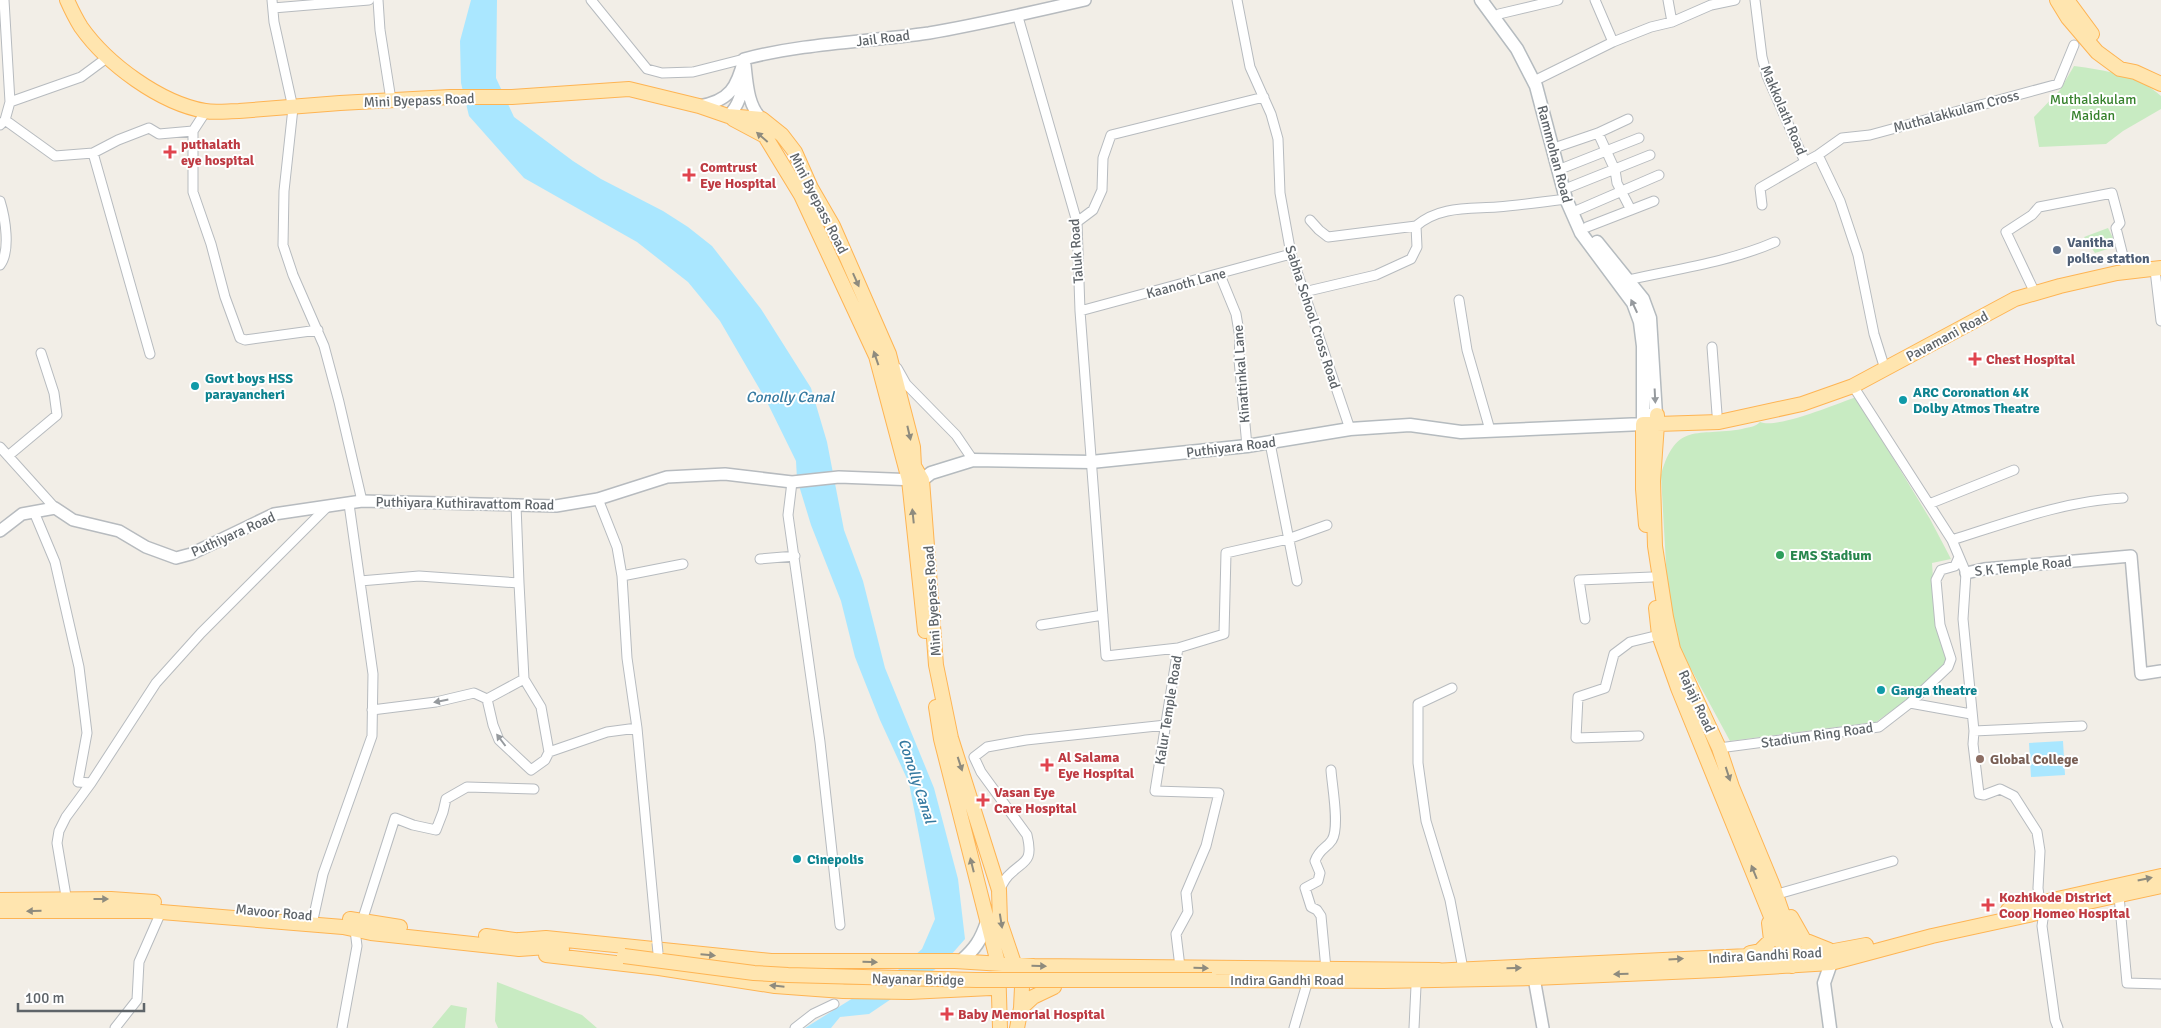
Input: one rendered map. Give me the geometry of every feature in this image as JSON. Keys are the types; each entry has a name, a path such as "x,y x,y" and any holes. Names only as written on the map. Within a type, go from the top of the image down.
{"main road":[{"name":"Mini Byepass Road","path":"67,0 82,27 108,57 139,81 173,102 206,112 293,108 391,100 512,98 629,89 699,106 728,116 762,119 782,135 795,152 811,188 833,226 889,354 911,439 936,665 951,738 999,890 1000,922 1022,987"},
{"name":"Rammohan Road","path":"1481,0 1518,50 1536,86 1568,193 1578,214 1586,241 1633,303 1640,322 1644,346 1650,420"},
{"name":"Rammohan Road","path":"1489,0 1522,48 1538,79 1547,104 1568,193"},
{"path":"2057,0 2068,18 2097,52 2120,69 2135,72 2161,84"},
{"path":"2067,0 2099,43 2135,72"},
{"path":"728,116 765,136 802,194 876,356 916,480 927,652 941,739 986,922 998,963 1000,1028"},
{"name":"Rammohan Road","path":"1578,214 1597,243 1643,299 1650,318 1650,420"},
{"name":"Pavamani Road","path":"1650,420 1719,422 1802,404 1854,386 2015,299 2076,282 2127,272 2158,269"},
{"name":"Pavamani Road","path":"1650,420 1717,414 1736,417"},
{"path":"1650,420 1643,488 1659,634 1678,688 1771,890 1804,940 1832,957 1824,983 1830,1028"},
{"name":"Puthiyara Road","path":"916,480 931,473 973,460 1091,462 1247,446 1350,429 1410,425 1461,432 1544,427 1552,429 1650,420"},
{"name":"Rajaji Road","path":"1650,420 1656,546 1666,617 1673,649 1719,748 1771,890 1791,958"},
{"name":"Indira Gandhi Road","path":"1212,980 1361,980 1440,975 1534,978 1791,958 1832,957 2161,876"},
{"name":"Indira Gandhi Road","path":"2041,907 2118,896 2161,886"},
{"path":"1737,956 1760,950 1771,940 1771,890"},
{"name":"Mavoor Road","path":"0,900 162,912 313,920"},
{"name":"Mavoor Road","path":"0,911 120,900 624,956"},
{"path":"958,961 975,949 982,936 986,922"},
{"path":"519,945 546,938 771,961 958,961 1014,964 1326,969 1440,975"},
{"path":"519,945 554,957 659,968 775,986 843,991 909,992 1022,987 1416,986 1440,975"},
{"name":"Nayanar Bridge","path":"624,956 754,973 788,975 976,980 1212,980"},
{"name":"Indira Gandhi Road","path":"1440,975 1463,969 1737,956 1791,958"},
{"path":"815,989 807,984 805,977 807,971 820,962"},
{"path":"1017,1028 1021,1008 1022,987"},
{"path":"1021,1008 1033,997 1054,987"}],"street":[{"path":"4,0 10,102 2,122 55,156 93,153 118,140 149,128 159,134 193,130"},
{"path":"362,501 340,402 318,330 293,275 283,245 284,191 293,108 274,22 272,4 369,0"},
{"path":"378,0 380,30 391,100"},
{"path":"591,0 647,69 662,73 693,72 744,59"},
{"name":"Jail Road","path":"744,59 825,44 929,32 1018,17 1054,4 1085,0"},
{"name":"Sabha School Cross Road","path":"1236,0 1250,67 1271,114 1278,139 1280,193 1291,254 1350,429"},
{"path":"1500,14 1558,0"},
{"path":"1595,0 1613,42"},
{"path":"1668,0 1672,22"},
{"path":"1538,79 1613,42 1651,27 1672,22 1711,5 1735,0"},
{"name":"Makkolath Road","path":"1754,0 1762,57 1767,76 1806,162 1818,155 1840,201 1858,255 1874,334 1885,369"},
{"name":"Taluk Road","path":"1018,17 1077,222 1080,311 1091,462"},
{"name":"Muthalakkulam Cross","path":"1818,155 1842,138 1870,135 2058,84 2074,45"},
{"path":"10,102 81,77 108,57"},
{"path":"699,106 720,100 729,94 740,77 744,59"},
{"path":"728,116 739,102 744,59"},
{"path":"744,59 748,85 756,114 762,119"},
{"path":"1077,222 1093,210 1102,190 1103,158 1111,135 1264,97"},
{"path":"206,112 193,130 193,192 240,338 245,340 318,330"},
{"path":"1557,147 1598,133 1628,119"},
{"path":"1598,133 1614,170 1617,183 1631,210"},
{"path":"1563,168 1639,138"},
{"path":"93,153 150,354"},
{"path":"1310,220 1318,230 1328,237 1416,226 1426,217 1457,208 1497,207 1568,193 1614,170 1650,155"},
{"path":"1762,205 1760,188 1806,162"},
{"path":"1578,214 1659,175"},
{"path":"2035,293 2006,232 2032,215 2040,206 2112,193 2120,223 2116,228 2127,272"},
{"path":"0,201 5,255 0,265"},
{"path":"1587,226 1654,201"},
{"path":"1304,292 1376,276 1411,259 1418,246 1416,226"},
{"path":"1628,280 1703,264 1775,242"},
{"name":"Kaanoth Lane","path":"1080,311 1220,275 1291,254"},
{"path":"2158,269 2161,321"},
{"name":"Kinattinkal Lane","path":"1220,275 1236,314 1240,338 1239,360 1247,446"},
{"path":"1459,300 1467,350 1490,430"},
{"path":"1712,347 1717,414"},
{"path":"8,456 58,415 54,393 41,353"},
{"path":"889,354 906,384 956,435 973,460"},
{"name":"S K Temple Road","path":"1854,386 1952,540 1966,573 1984,569 2131,556 2141,674 2161,671"},
{"path":"1270,442 1296,581"},
{"path":"0,447 55,508"},
{"name":"Kalur Temple Road","path":"1091,462 1106,656 1178,648 1155,791 1219,793 1206,846 1186,893 1188,912 1176,934 1180,967"},
{"path":"1929,504 2014,470"},
{"name":"Puthiyara Kuthiravattom Road","path":"362,501 556,506 598,499 667,477 725,474 792,482 839,477 916,480"},
{"path":"792,482 788,515 820,742 840,925"},
{"path":"1952,540 2050,508 2095,499 2123,498"},
{"path":"598,499 616,547 622,576 627,658 637,728 658,954"},
{"name":"Puthiyara Road","path":"55,508 74,520 119,531 146,547 176,558 191,554 274,514 362,501"},
{"path":"313,920 323,874 372,736 373,674 349,504"},
{"path":"487,699 493,725 499,740 531,770 545,760 548,752 541,707 524,679 516,505"},
{"path":"67,905 57,843 59,831 66,817 91,783 156,683 201,633 327,507"},
{"path":"0,531 22,514 55,508"},
{"path":"34,512 55,562 80,667 87,733 78,782 91,783"},
{"path":"1178,648 1224,634 1226,553 1288,538 1327,525"},
{"path":"760,559 795,556"},
{"name":"Stadium Ring Road","path":"1719,748 1879,727 1910,703 1948,667 1951,659 1940,625 1936,580 1941,570 1955,566 1959,557"},
{"path":"622,576 683,564"},
{"path":"1966,573 1963,619 1979,794 1984,796 2000,789 2014,796 2037,832 2040,851 2038,888 2042,926 2055,1020 2058,1028"},
{"path":"360,581 419,576 519,582"},
{"path":"1586,619 1579,580 1652,578"},
{"path":"1041,625 1103,615"},
{"path":"1639,736 1576,738 1578,697 1604,688 1614,654 1630,642 1659,634"},
{"path":"372,710 436,702 474,694 487,699 524,679"},
{"path":"1452,688 1418,704 1418,763 1426,820 1450,900 1463,969"},
{"path":"1910,703 1971,714"},
{"path":"999,890 1008,876 1025,864 1030,847 1027,835 981,772 974,757 987,747 1026,740 1166,725"},
{"path":"1974,731 2082,726"},
{"path":"548,752 607,732 637,728"},
{"path":"1326,969 1324,926 1317,910 1311,907 1305,888 1318,881 1320,873 1315,861 1319,851 1332,840 1334,830 1331,770"},
{"path":"342,1028 359,926 395,818 412,825 436,830 446,799 467,788 534,789"},
{"path":"1771,890 1893,861"},
{"path":"2118,896 2127,983 2161,984"},
{"path":"115,1028 137,1000 139,962 162,912"},
{"path":"1534,978 1543,1028"},
{"path":"1414,1028 1416,986"},
{"path":"1294,1028 1306,987"},
{"path":"795,1028 814,1014 834,1004"}],"green space":[{"name":"Muthalakulam Maidan","path":"2074,66 2109,72 2142,83 2161,96 2161,109 2123,131 2106,144 2039,147 2034,117 2060,90"},
{"path":"2108,228 2117,246 2095,253 2084,237"},
{"name":"EMS Stadium","path":"1856,397 1930,519 1951,559 1932,563 1936,624 1947,663 1911,697 1876,722 1730,741 1678,645 1669,618 1661,475 1667,458 1681,439 1690,435 1742,429 1754,426 1760,422 1780,422 1807,415"},
{"path":"497,982 582,1015 597,1028 498,1028 495,1021"},
{"path":"451,1005 467,1008 465,1028 432,1028"}],"water":[{"name":"Conolly Canal","path":"471,0 497,0 496,78 514,117 573,161 601,179 663,211 688,227 712,246 761,309 811,388 827,442 844,530 863,581 885,668 934,788 958,879 965,939 943,964 869,1014 840,1017 831,1028 805,1028 898,970 922,949 935,919 909,783 880,720 855,657 841,601 811,525 797,479 796,461 766,400 720,321 688,282 637,242 524,178 469,116 461,83 460,41"},
{"path":"2063,741 2065,775 2031,777 2029,743"}],"place":[{"name":"puthalath eye hospital","path":"170,152"},
{"name":"Comtrust Eye Hospital","path":"689,175"},
{"name":"Vanitha police station","path":"2057,250"},
{"name":"Chest Hospital","path":"1975,359"},
{"name":"Govt boys HSS parayancheri","path":"195,386"},
{"name":"ARC Coronation 4K Dolby Atmos Theatre","path":"1903,400"},
{"name":"EMS Stadium","path":"1780,555"},
{"name":"Ganga theatre","path":"1881,690"},
{"name":"Global College","path":"1980,759"},
{"name":"Al Salama Eye Hospital","path":"1047,765"},
{"name":"Vasan Eye Care Hospital","path":"983,800"},
{"name":"Cinepolis","path":"797,859"},
{"name":"Kozhikode District Coop Homeo Hospital","path":"1988,905"},
{"name":"Baby Memorial Hospital","path":"947,1014"}]}
